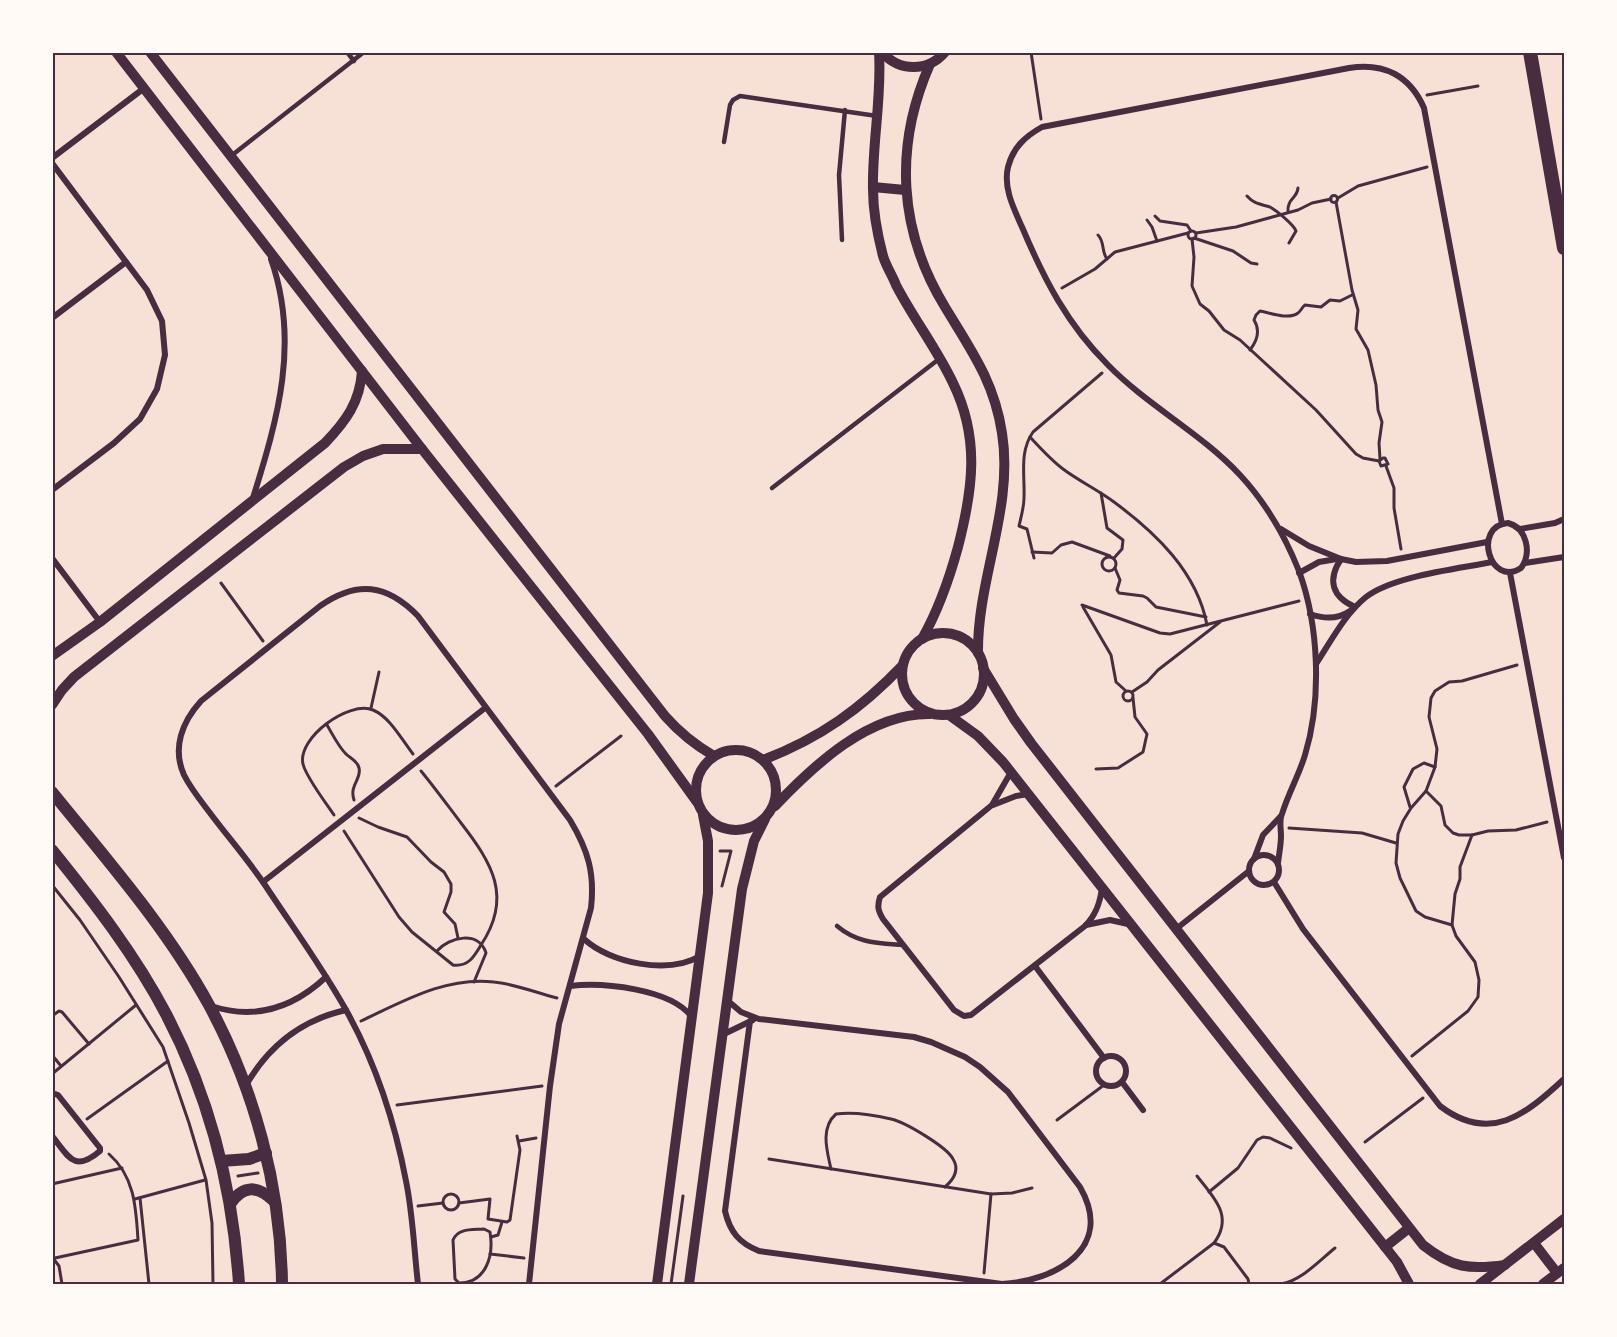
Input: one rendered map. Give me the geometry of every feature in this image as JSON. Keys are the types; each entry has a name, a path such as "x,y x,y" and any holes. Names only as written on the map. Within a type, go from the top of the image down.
{"main road":[{"path":"1530,52 1564,248"},
{"path":"52,792 152,918 209,1005 245,1087 266,1153 282,1251 282,1284"},
{"path":"52,850 116,933 166,1015 198,1086 225,1178 236,1243 239,1284"},
{"path":"221,1161 249,1159 266,1153"},
{"path":"230,1204 244,1190 255,1189 265,1192 274,1201"}],"street":[{"path":"116,52 423,449 641,725 704,815 714,824 726,830 740,831 753,827 765,819"},
{"path":"150,52 665,716 679,732 699,748 714,756"},
{"path":"881,52 896,64 907,67 930,64 945,52"},
{"path":"763,760 801,744 836,724 868,699 903,665 910,650 922,639 933,620 949,580 971,490 972,462 968,426 963,408 953,383 884,260 875,224 873,187 881,52"},
{"path":"930,64 914,105 909,126 905,190 909,221 917,250 929,279 988,378 1003,435 1005,464 1003,494 980,609 978,653"},
{"path":"1176,929 1249,871 1263,835 1281,816 1299,772 1313,720 1316,664 1310,614 1299,573 1280,528 1249,485 1228,463 1110,367 1088,342 1052,293 1024,232 1007,185 1008,167 1015,150 1027,136 1042,127 1363,66 1389,70 1406,81 1419,97 1424,108 1502,524"},
{"path":"52,158 142,88"},
{"path":"52,163 147,290 162,321 165,355 157,389 140,419 114,443 52,490"},
{"path":"873,187 905,190"},
{"path":"252,499 275,425 282,389 285,352 284,315 278,279 267,247"},
{"path":"52,318 126,262"},
{"path":"52,656 100,622 325,443 340,428 352,409 360,389 362,370"},
{"path":"52,705 74,677 344,468 363,456 383,449 423,449"},
{"path":"1520,529 1555,523 1564,519"},
{"path":"1508,523 1520,529 1527,554 1525,563 1521,568 1510,573 1499,570 1492,562 1487,542 1491,531 1508,523"},
{"path":"1280,528 1308,546 1341,559"},
{"path":"1299,573 1319,562 1341,559 1372,562 1487,542"},
{"path":"1525,563 1564,557"},
{"path":"52,558 100,622"},
{"path":"1341,559 1335,569 1333,581 1336,593 1344,602 1355,607"},
{"path":"1310,614 1322,618 1334,618 1345,614 1371,593 1390,584 1492,562"},
{"path":"1510,573 1564,858"},
{"path":"417,1284 410,1208 401,1156 386,1106 354,1025 326,977 263,882 194,792 184,774 180,760 179,744 182,728 190,713 201,701 335,595 353,589 371,589 389,593 405,603 418,616 570,820 583,842 591,865 593,890 584,939 559,1024 544,1137 529,1284"},
{"path":"1316,664 1337,630 1355,607"},
{"path":"922,639 937,634 952,634 967,641 978,653 1009,711 1031,743 1423,1245 1440,1259 1461,1266 1483,1268 1505,1265"},
{"path":"903,665 902,681 908,696 919,707 933,714"},
{"path":"772,808 824,760 869,730 900,716 949,715 964,709 976,698 983,684 984,668"},
{"path":"263,882 485,708"},
{"path":"949,715 991,748 1011,772 1397,1262 1409,1284"},
{"path":"689,1284 743,881 754,841 777,796 776,782 771,770 763,760 752,753 739,750 726,751 714,756 704,765 695,789 697,802"},
{"path":"992,805 1011,772"},
{"path":"1028,794 992,805 880,897 877,904 879,912 902,945 954,1010 964,1016 976,1012 1085,926 1093,918 1098,908 1102,888"},
{"path":"657,1284 700,956 709,867 704,815"},
{"path":"1249,871 1255,883 1268,885 1278,876 1281,816"},
{"path":"1254,859 1267,856 1278,863"},
{"path":"1274,882 1303,929 1440,1106 1454,1117 1470,1123 1488,1125 1505,1122 1521,1114 1564,1079"},
{"path":"1085,926 1110,920 1121,921 1132,926"},
{"path":"584,939 605,954 640,962 678,965 700,956"},
{"path":"1035,966 1104,1058"},
{"path":"209,1005 237,1012 266,1011 293,1002 326,977"},
{"path":"570,986 603,986 659,996 681,1006 692,1018"},
{"path":"727,999 741,1012 759,1019 922,1040 965,1058 980,1067 1008,1092 1080,1186 1088,1201 1092,1217 1090,1233 1083,1247 1073,1260 1057,1271 1039,1279 1011,1284 759,1251 746,1245 736,1237 725,1211 750,1021"},
{"path":"245,1087 265,1057 292,1032 318,1018 346,1010"},
{"path":"722,1035 759,1019"},
{"path":"1115,1056 1124,1062 1127,1072 1122,1082 1113,1087 1104,1085 1097,1077 1097,1066 1104,1058 1115,1056"},
{"path":"1122,1082 1143,1110"},
{"path":"52,1093 58,1095 100,1148 87,1161 72,1161 52,1136"},
{"path":"1480,1284 1564,1219"},
{"path":"1385,1247 1409,1228"},
{"path":"1534,1243 1561,1271 1543,1284"}],"lane":[{"path":"347,52 354,61"},
{"path":"231,156 364,52"},
{"path":"724,142 730,105 740,96 877,116"},
{"path":"842,240 839,175 845,110"},
{"path":"772,488 939,359"},
{"path":"837,926 846,934 867,942 902,945"}],"path":[{"path":"1031,52 1042,127"},
{"path":"1419,97 1478,86"},
{"path":"1052,293 1095,269 1120,250 1189,232 1236,227 1312,203 1337,200 1358,186 1435,165"},
{"path":"1288,212 1290,200 1298,193 1298,188"},
{"path":"1247,196 1257,204 1269,207 1295,228 1296,231 1289,243"},
{"path":"1337,200 1353,294 1358,310 1356,329 1368,350 1382,422 1379,443 1381,466 1386,466"},
{"path":"1155,216 1160,221 1187,225 1188,237 1233,251 1251,263 1257,264"},
{"path":"1147,220 1152,227 1156,241"},
{"path":"1196,233 1193,239 1191,286 1196,299 1221,327 1236,336 1316,410 1356,454 1363,458 1387,460 1386,466 1394,488 1402,557"},
{"path":"1098,235 1103,242 1103,251 1107,259"},
{"path":"1250,350 1258,334 1254,320 1260,311 1278,315 1293,315 1305,305 1321,307 1330,300 1340,301 1353,294"},
{"path":"1034,558 1027,529 1019,526 1024,500 1024,453 1030,437 1110,367"},
{"path":"1030,437 1064,470 1101,493 1140,524 1181,565 1203,604 1207,625"},
{"path":"1101,493 1104,524 1123,540 1122,549 1112,557 1106,557 1101,565 1108,571 1114,568"},
{"path":"1032,552 1048,554 1072,542 1112,557 1116,562 1114,568 1120,580 1117,590 1119,593 1143,596 1156,607 1206,617"},
{"path":"221,584 267,648"},
{"path":"1221,621 1132,692 1126,691 1116,682 1111,655 1082,605 1160,633 1170,634 1306,599"},
{"path":"1452,925 1425,917 1416,911 1400,878 1396,863 1396,843 1403,821 1426,791 1435,767 1437,748 1429,717 1431,698 1435,691 1449,682 1462,681 1527,662"},
{"path":"371,709 379,672"},
{"path":"1126,691 1123,696 1125,699 1128,701 1133,698"},
{"path":"1096,769 1118,768 1143,752 1147,734 1135,717 1132,692"},
{"path":"358,707 371,709 386,720 484,853 493,873 496,894 494,916 481,945 468,964 453,965 412,932 399,917 303,765 302,753 306,743 327,725 345,711 358,707"},
{"path":"327,725 342,750 357,762 359,773 352,793 358,807"},
{"path":"549,793 621,736"},
{"path":"1411,808 1404,787 1413,769 1424,763 1435,767"},
{"path":"1426,791 1440,806 1448,830 1459,835 1516,830 1557,819"},
{"path":"350,814 407,837 444,872 451,884 451,892 444,912 455,924 458,938"},
{"path":"1281,828 1362,833 1396,843"},
{"path":"1406,1061 1468,1011 1478,997 1479,980 1475,962 1456,936 1452,925 1460,867 1472,835"},
{"path":"52,885 80,920 163,1047 206,1180 212,1223 213,1284"},
{"path":"437,951 449,940 458,938 474,940 485,948 486,953 474,982"},
{"path":"354,1025 421,993 438,987 474,982 493,982 565,1000"},
{"path":"52,1074 136,1005"},
{"path":"52,1016 59,1011 63,1012 89,1044"},
{"path":"52,1055 61,1066"},
{"path":"81,1124 168,1061"},
{"path":"1057,1120 1104,1085"},
{"path":"386,1106 550,1086"},
{"path":"1365,1142 1430,1092"},
{"path":"831,1169 826,1138 829,1120 836,1114 893,1119 918,1131 953,1159 956,1170 953,1180 945,1187"},
{"path":"443,1203 444,1207 451,1210 459,1203 490,1199 488,1219 507,1222 512,1218 520,1150 517,1136"},
{"path":"519,1141 544,1137"},
{"path":"1209,1192 1238,1168 1257,1140 1263,1137 1270,1138 1318,1161"},
{"path":"62,1284 60,1266 54,1258 137,1240 135,1199 122,1168 109,1153 100,1148"},
{"path":"769,1159 991,1194 1012,1193 1032,1188"},
{"path":"52,1184 122,1168"},
{"path":"225,1178 269,1171"},
{"path":"1160,1284 1214,1243 1222,1229 1223,1220 1218,1204 1197,1176"},
{"path":"135,1199 206,1180"},
{"path":"443,1203 446,1196 453,1194 459,1203"},
{"path":"983,1282 991,1194"},
{"path":"140,1198 149,1284"},
{"path":"410,1208 443,1203"},
{"path":"490,1237 498,1235 502,1222"},
{"path":"484,1229 490,1232 490,1254 487,1266 479,1276 468,1282 459,1284 456,1282 453,1240 455,1236 464,1231 484,1229"},
{"path":"1214,1243 1224,1247 1248,1279 1249,1284"},
{"path":"1281,1284 1298,1277 1335,1248"},
{"path":"661,1251 693,1256"},
{"path":"490,1254 531,1259"}]}
